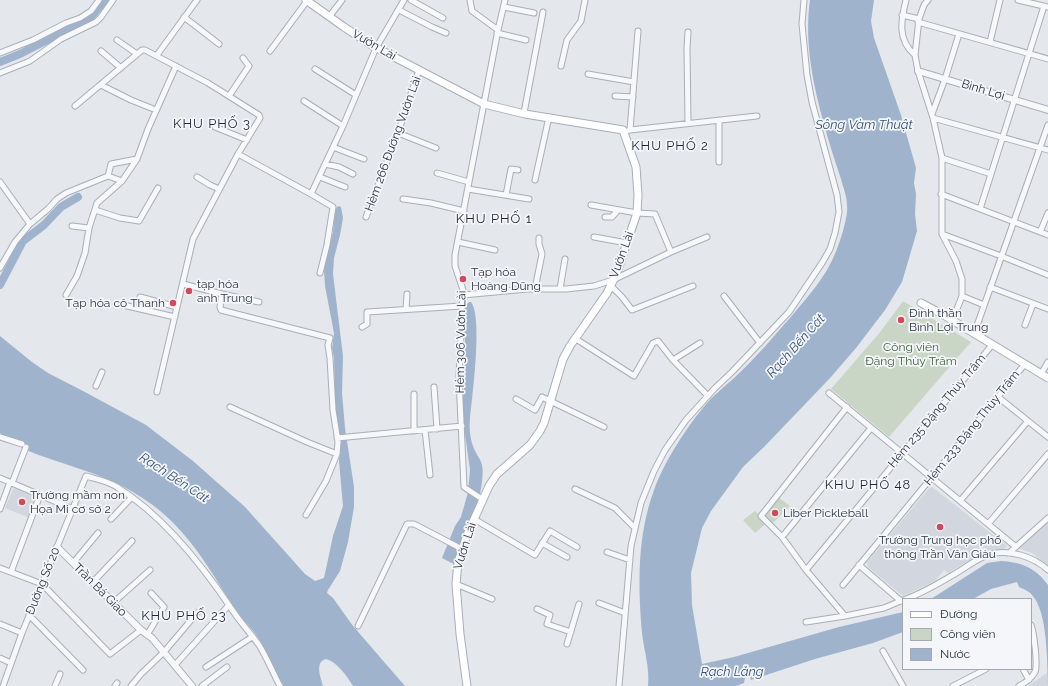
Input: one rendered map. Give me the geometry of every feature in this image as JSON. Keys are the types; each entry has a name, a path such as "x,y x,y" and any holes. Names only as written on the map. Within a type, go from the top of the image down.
{"main road":[{"name":"Vườn Lài","path":"306,0 376,48 484,104 524,113 627,131 636,167 638,195 637,213 612,283 603,301 563,359 544,423 535,439 498,474 488,486 462,548 457,570 456,584 466,686"},
{"path":"921,303 1048,378"}],"street":[{"path":"0,53 28,43 66,23 80,18 91,11 99,0"},
{"path":"0,73 30,60 60,39 96,22 113,0"},
{"path":"157,55 197,0"},
{"path":"270,50 306,0"},
{"path":"329,17 342,0"},
{"path":"311,194 343,126 376,48 404,0"},
{"path":"411,0 443,18"},
{"path":"470,0 472,10 497,31 526,40"},
{"name":"Hẻm 306 Vườn Lài","path":"482,499 464,487 459,378 463,290 455,266 455,254 497,31 505,0"},
{"path":"561,66 567,40 582,21 585,0"},
{"path":"619,686 624,613 631,546 641,503 654,471 665,450 686,420 789,312 822,263 830,249 835,233 838,218 837,195 812,102 807,76 802,24 804,0"},
{"path":"906,0 902,15 902,36 909,50 915,55"},
{"path":"928,0 924,4 918,21 915,55 918,71 933,116 942,158 942,234 960,271 962,279 962,296 957,309 950,319"},
{"path":"990,42 1000,0"},
{"path":"980,209 1029,53 1046,6 1018,0"},
{"path":"504,7 534,13"},
{"path":"399,10 446,33"},
{"path":"524,113 543,12"},
{"path":"902,15 959,34 1048,59"},
{"path":"184,17 219,44"},
{"path":"638,31 633,97 627,131 757,116"},
{"path":"688,32 688,123"},
{"path":"933,116 959,34"},
{"path":"117,40 137,54"},
{"path":"75,106 137,54 145,50 157,55 229,96 259,115 260,118 219,188 193,239 157,392"},
{"path":"101,51 121,68"},
{"path":"229,96 249,66 243,58"},
{"path":"66,295 78,276 85,253 89,228 97,203 122,182 137,159 156,110 176,66"},
{"path":"315,69 356,95"},
{"name":"Hẻm 266 Đường Vườn Lài","path":"366,217 398,133 419,70"},
{"name":"Bình Lợi","path":"918,71 1048,110"},
{"path":"588,74 634,82"},
{"path":"101,85 131,100 156,110"},
{"path":"614,96 633,97"},
{"path":"304,101 343,126"},
{"path":"933,116 1002,138 1048,150"},
{"path":"535,180 549,117"},
{"path":"719,121 719,162"},
{"path":"974,334 1048,125"},
{"path":"215,127 247,140"},
{"path":"398,133 436,148"},
{"path":"334,146 364,159"},
{"path":"238,154 333,207 327,245 320,273"},
{"path":"942,158 991,174"},
{"path":"108,176 111,164 137,159"},
{"path":"325,164 339,167 353,174"},
{"path":"506,195 511,169 518,170"},
{"path":"437,173 469,182"},
{"path":"0,268 15,242 30,224 48,209 57,199 66,193 108,176 122,182"},
{"path":"197,177 210,185 219,188"},
{"path":"320,177 345,187"},
{"path":"0,182 30,224"},
{"path":"95,210 120,218 139,221 158,188"},
{"path":"468,190 529,199"},
{"path":"941,194 1048,236"},
{"path":"403,199 431,203 464,211"},
{"path":"591,205 637,213 655,214 671,252"},
{"path":"605,217 612,217 618,210"},
{"path":"1040,232 1048,213"},
{"path":"72,226 89,228"},
{"path":"942,234 1002,256 1048,276"},
{"path":"463,295 534,289 560,289 612,283 671,252 707,237"},
{"path":"534,289 542,254 539,238"},
{"path":"594,238 626,243"},
{"path":"458,242 495,250"},
{"path":"560,289 565,259"},
{"path":"612,283 632,310 692,286"},
{"path":"183,284 259,302"},
{"path":"990,287 1048,309"},
{"path":"222,294 221,310 330,338 328,346 333,410 338,438 337,454 326,481 306,515"},
{"path":"406,294 406,309"},
{"path":"724,296 760,343"},
{"path":"962,296 984,305"},
{"path":"140,297 177,307"},
{"path":"1025,325 1033,304"},
{"path":"123,305 175,317"},
{"path":"362,327 367,324 367,312 462,306"},
{"path":"576,339 634,376 655,341 660,342 673,360 708,396"},
{"path":"673,360 700,343"},
{"name":"Hẻm 235 Đặng Thùy Trâm","path":"806,570 992,345"},
{"path":"1041,374 1048,362"},
{"name":"Hẻm 233 Đặng Thùy Trâm","path":"843,585 1025,364"},
{"path":"96,386 102,372"},
{"path":"434,387 437,429"},
{"path":"829,393 1016,547"},
{"path":"414,394 414,431"},
{"path":"998,397 1048,437"},
{"path":"516,399 535,410 542,398 604,427"},
{"path":"230,407 337,454"},
{"path":"845,616 806,570 782,538 761,516 847,408"},
{"path":"960,501 1028,421"},
{"path":"338,438 462,426"},
{"path":"782,538 871,428"},
{"path":"424,430 430,476"},
{"path":"0,437 24,446 0,509"},
{"path":"988,524 1048,454"},
{"name":"Đường Số 20","path":"3,686 29,615 86,476 116,486 132,497"},
{"path":"0,478 73,509"},
{"path":"575,489 615,508 635,528"},
{"path":"11,572 40,494"},
{"path":"111,519 132,497 155,516 194,557 213,581 252,637 260,646 280,686"},
{"path":"1009,553 1048,518"},
{"path":"474,519 535,555 550,531 577,547"},
{"path":"358,626 407,524 414,524 462,548"},
{"path":"73,563 98,533"},
{"path":"93,582 132,541"},
{"path":"542,543 567,557"},
{"name":"Trần Bá Giao","path":"57,547 164,652 192,686"},
{"path":"607,552 630,560"},
{"path":"909,598 921,593 990,554 1015,554 1027,558 1048,570"},
{"path":"859,565 902,598"},
{"path":"0,568 42,584 110,654 141,630"},
{"path":"114,603 150,570"},
{"path":"456,584 492,598"},
{"path":"147,635 164,607 151,593"},
{"path":"806,622 884,608 902,601"},
{"path":"599,603 624,613"},
{"path":"567,644 579,604"},
{"path":"175,666 229,605"},
{"path":"537,609 550,615 547,624 571,632"},
{"path":"131,686 164,652 197,612"},
{"path":"29,615 84,670"},
{"path":"0,624 22,633"},
{"path":"1019,686 1030,680 1036,670 1034,634 1032,628"},
{"path":"206,667 252,637"},
{"path":"883,651 903,686"},
{"path":"0,658 11,663"},
{"path":"202,686 227,667"},
{"path":"953,686 984,670"},
{"path":"1024,670 1030,680"},
{"path":"55,686 60,674"}],"shaded area":[{"name":"Trường Trung học phổ thông Trần Văn Giàu","path":"931,486 1007,546 974,558 948,573 944,570 935,581 903,596 868,567 867,562"},
{"name":"Trường mầm non Họa Mi cơ sở 2","path":"16,487 39,495 30,518 5,508 13,489"},
{"path":"1048,522 1048,565 1032,553 1018,548"},
{"path":"1047,673 1048,686 1028,686 1038,679"}],"green space":[{"name":"Công viên Đặng Thùy Trâm","path":"903,301 971,342 889,437 831,389 881,331"},
{"name":"Liber Pickleball","path":"778,497 790,506 772,524 769,521 755,533 743,520 755,511 761,516 765,515"}],"water":[{"name":"Sông Vàm Thuật","path":"810,0 874,0 871,21 874,38 901,115 916,168 914,183 916,194 915,214 917,231 902,282 885,310 856,348 831,377 743,467 711,511 702,528 691,573 692,605 702,664 734,657 839,627 902,612 902,632 873,643 815,659 751,680 749,676 745,678 744,683 736,686 648,686 648,666 642,633 640,561 644,525 648,507 658,479 677,444 707,403 757,355 820,281 834,256 847,215 846,195 828,138 813,78 809,47 808,16"},
{"name":"Rạch Bến Cát","path":"339,206 341,207 343,218 334,258 333,274 343,356 342,393 345,428 354,487 354,507 348,542 340,571 327,593 333,598 353,626 405,686 353,686 338,666 326,659 320,663 319,667 323,686 282,686 266,652 254,632 238,614 214,575 189,541 161,511 143,498 122,486 100,476 31,452 0,433 0,336 48,373 146,425 193,461 245,507 305,574 315,581 324,578 333,536 343,506 339,461 340,445 335,402 334,358 332,348 334,333 325,286 324,271 333,232 335,210"},
{"path":"471,302 474,310 476,324 476,358 470,429 473,446 483,468 480,495 475,516 456,565 442,558 455,526 461,517 468,492 470,470 462,413 465,368 465,306"},
{"path":"1001,561 1028,567 1038,574 1048,585 1048,686 1046,638 1041,613 1032,595 1028,591 1019,587 1017,582 991,589 975,598 933,598 987,563"}],"waterway":[{"path":"0,62 20,54 90,18 105,0"},
{"path":"0,285 23,241 44,225 61,207 78,197"}],"place":[{"name":"Tạp hóa Hoàng Dũng","path":"463,279"},
{"name":"tạp hóa anh Trung","path":"189,291"},
{"name":"Tạp hóa cô Thanh","path":"173,303"},
{"name":"Đình thần Bình Lợi Trung","path":"901,320"},
{"name":"Trường mầm non Họa Mi cơ sở 2","path":"22,502"},
{"name":"Liber Pickleball","path":"775,513"},
{"name":"Trường Trung học phổ thông Trần Văn Giàu","path":"940,527"}],"district":[{"name":"KHU PHỐ 3","path":"212,124"},
{"name":"KHU PHỐ 2","path":"670,146"},
{"name":"KHU PHỐ 1","path":"494,219"},
{"name":"KHU PHỐ 48","path":"868,485"},
{"name":"KHU PHỐ 23","path":"184,616"}],"water label":[{"name":"Rạch Lăng","path":"732,672"}]}
